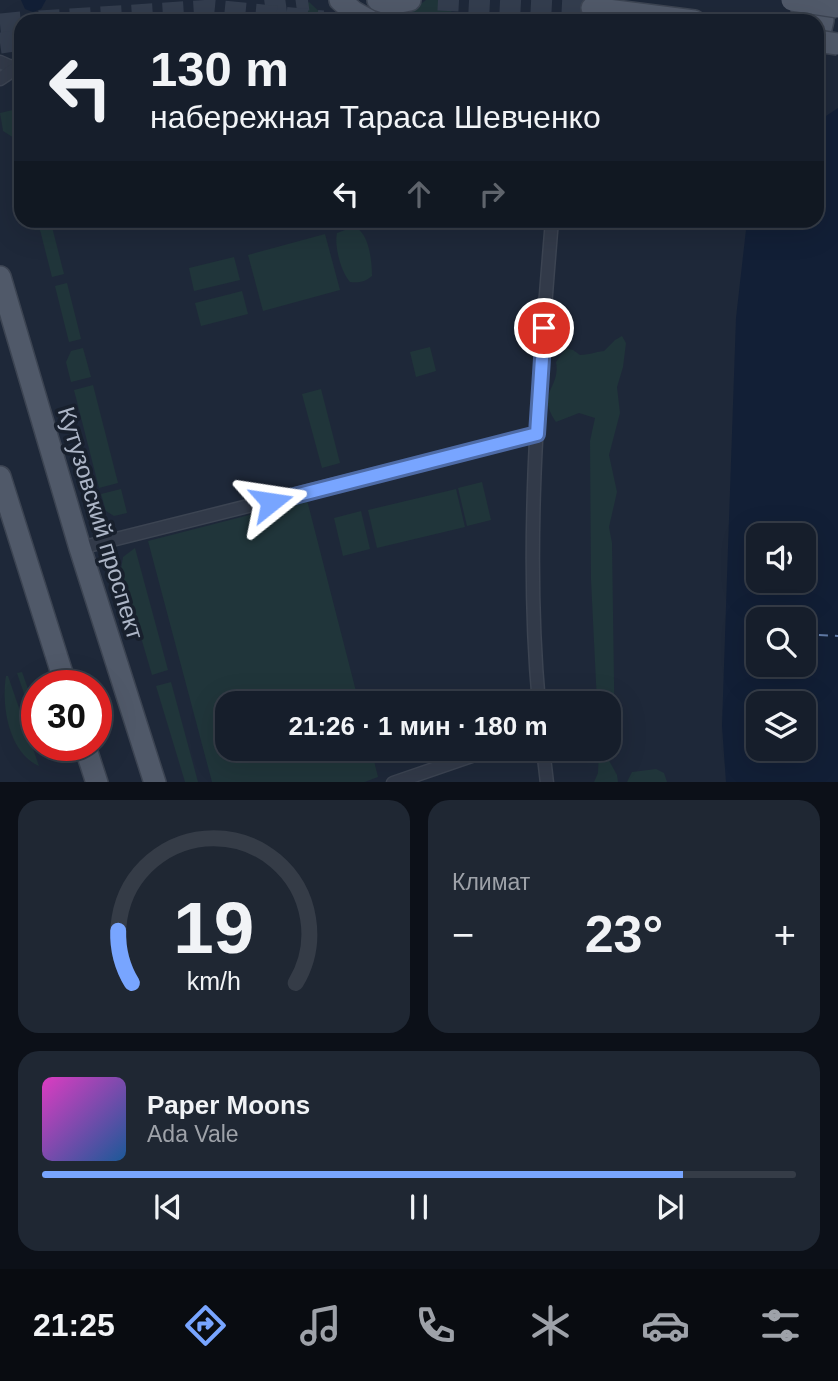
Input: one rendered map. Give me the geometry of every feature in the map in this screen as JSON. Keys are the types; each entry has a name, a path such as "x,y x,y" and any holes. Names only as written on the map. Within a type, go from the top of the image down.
{"main road":[{"path":"340,0 358,14"},
{"path":"378,0 390,4 410,0"},
{"path":"792,0 838,7"},
{"path":"592,8 639,14"},
{"name":"Кутузовский проспект","path":"0,277 80,548 155,782"},
{"path":"0,477 61,670"},
{"path":"90,761 97,782"}],"street":[{"path":"538,691 534,541 537,434 551,228"},
{"path":"80,548 537,434"},
{"path":"393,782 456,761"},
{"path":"544,761 547,782"}],"green space":[{"path":"426,0 452,0 451,14 399,14"},
{"path":"309,2 322,14 296,14"},
{"path":"14,110 14,138 3,131 0,113"},
{"path":"40,228 52,228 64,274 52,277"},
{"path":"356,228 363,234 371,263 372,276 367,280 350,282 347,278 337,252 337,233"},
{"path":"325,234 340,290 263,311 248,255"},
{"path":"234,257 240,280 194,291 189,268"},
{"path":"67,283 81,339 69,342 55,286"},
{"path":"242,291 248,314 201,326 195,303"},
{"path":"622,336 626,343 617,387 620,413 609,455 617,492 609,527 612,543 614,691 596,691 591,580 590,441 595,418 579,413 556,422 550,412 548,397 557,371 556,362 566,348 580,355 604,351"},
{"path":"430,347 436,371 416,377 410,352"},
{"path":"83,348 91,377 71,382 66,362 71,351"},
{"path":"93,385 118,483 99,488 74,390"},
{"path":"321,389 340,463 322,468 302,394"},
{"path":"482,482 491,520 467,526 458,488"},
{"path":"121,489 127,513 114,516 106,511 101,494"},
{"path":"456,489 465,527 377,548 368,510"},
{"path":"307,500 356,691 215,691 215,761 374,761 378,777 365,782 212,782 148,541"},
{"path":"361,511 370,549 343,556 334,518"},
{"path":"135,548 168,670 152,675 121,569 123,557"},
{"path":"8,676 21,714 21,752 9,727 5,688"},
{"path":"171,682 198,782 185,782 156,686"},
{"path":"598,761 609,761 618,782 594,782"},
{"path":"656,769 664,773 667,782 627,782 632,772"}],"water":[{"path":"21,0 46,0 41,9 33,12 25,9"},
{"path":"838,108 838,782 726,782 722,726 736,318 746,228 824,228 824,117"}],"ferry route":[{"path":"816,635 838,636"}],"tunnel":[{"path":"265,6 308,0"},
{"path":"438,0 592,8"},
{"path":"150,14 213,10 253,14"},
{"path":"0,24 14,23"},
{"path":"0,43 14,41"}],"route":[{"path":"271,502 537,434 544,328"}]}
